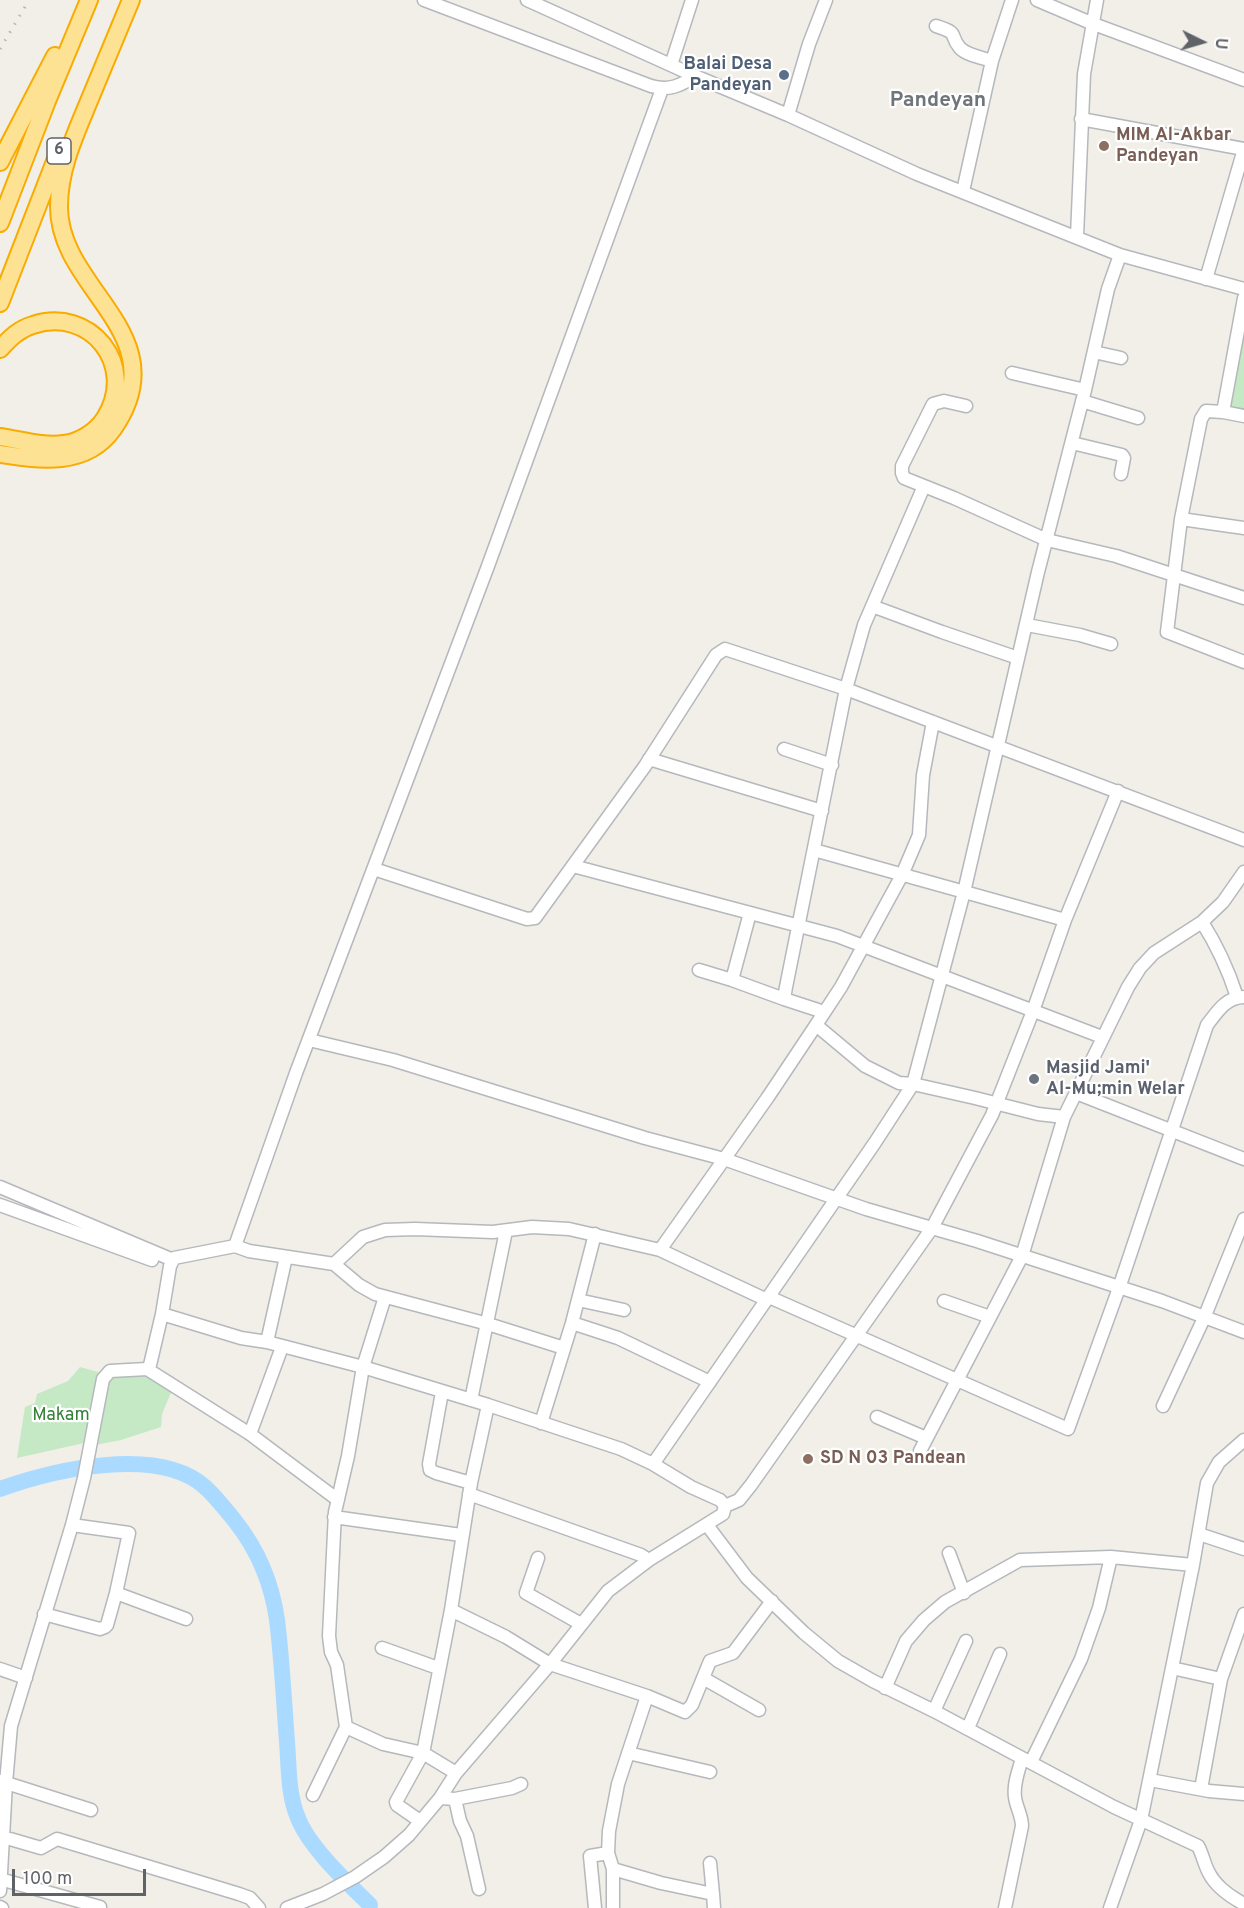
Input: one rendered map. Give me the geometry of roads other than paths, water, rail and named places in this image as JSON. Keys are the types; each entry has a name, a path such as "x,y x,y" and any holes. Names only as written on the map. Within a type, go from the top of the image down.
{"highway":[{"path":"0,162 82,0"},
{"name":"6","path":"0,223 89,0"},
{"name":"6","path":"0,303 120,0"},
{"path":"0,454 51,460 65,459 92,448 112,430 130,394 132,370 129,349 119,327 67,245 61,230 58,206 64,165 131,0"},
{"path":"0,349 15,333 34,324 55,321 79,326 95,336 108,352 113,361 117,379 117,390 102,424 80,440 52,445 6,438"}],"street":[{"path":"424,0 662,89 677,86 695,76"},
{"path":"527,0 917,174 1120,255 1244,289"},
{"path":"671,65 692,0"},
{"path":"788,115 809,44 826,0"},
{"path":"963,191 992,61 1012,0"},
{"path":"1037,0 1091,23 1244,80"},
{"path":"1077,236 1084,74 1091,23 1097,0"},
{"path":"936,26 949,30 955,35 959,47 963,50 992,61"},
{"path":"235,1246 309,1040 488,566 662,89"},
{"path":"1081,119 1244,149 1241,166 1206,279"},
{"path":"653,1464 913,1084 964,892 1018,658 1084,396 1108,290 1120,255"},
{"path":"1223,412 1244,298"},
{"path":"1094,352 1121,358"},
{"path":"1012,373 1084,396 1138,418"},
{"path":"966,406 944,401 933,404 902,466 904,478 1047,540 1116,556 1244,598"},
{"path":"1244,416 1206,411 1203,414 1181,519 1167,633 1244,662"},
{"path":"1072,443 1119,453 1124,458 1120,474"},
{"path":"784,999 846,689 860,636 924,486"},
{"path":"1181,519 1244,528"},
{"path":"872,606 1018,658"},
{"path":"1027,625 1080,635 1112,644"},
{"path":"374,869 530,919 537,916 650,759 722,649 846,689 1244,840"},
{"path":"660,1250 816,1025 863,947 902,874 919,835 923,775 933,722"},
{"path":"784,749 832,765"},
{"path":"650,759 822,811"},
{"path":"725,1506 739,1500 751,1485 932,1228 997,1104 1065,920 1118,791"},
{"path":"814,850 1065,920"},
{"path":"573,866 837,936 1102,1037"},
{"path":"920,1451 1022,1256 1064,1118 1102,1037 1140,968 1154,953 1202,922 1223,902 1244,872"},
{"path":"732,980 750,913"},
{"path":"334,1264 363,1237 385,1230 506,1231 532,1227 574,1229 660,1250 957,1378 1068,1429 1119,1288 1207,1025 1221,1006 1240,997 1228,967 1202,922"},
{"path":"699,970 824,1012"},
{"path":"816,1025 865,1066 899,1083 913,1084 1038,1114 1064,1118"},
{"path":"309,1040 393,1060 724,1159 836,1199 1022,1256 1244,1332"},
{"path":"1076,1093 1244,1159"},
{"path":"0,1187 30,1198 171,1263"},
{"path":"0,1205 171,1263"},
{"path":"1163,1406 1204,1318 1244,1219"},
{"path":"471,1400 506,1231"},
{"path":"541,1423 572,1323 595,1234"},
{"path":"147,1369 150,1365 162,1314 171,1263 178,1256 235,1246 249,1251 334,1264 367,1291 488,1324 564,1348"},
{"path":"267,1342 286,1257"},
{"path":"313,1795 346,1727 337,1665 331,1652 329,1636 334,1517 348,1456 363,1367 385,1297"},
{"path":"578,1300 624,1310"},
{"path":"944,1301 990,1317"},
{"path":"162,1314 241,1338 267,1342 363,1367 621,1449 720,1500 725,1506"},
{"path":"572,1323 618,1338 710,1382"},
{"path":"250,1434 282,1347"},
{"path":"0,1891 3,1782 11,1726 72,1525 105,1374 110,1371 147,1369 250,1434 338,1500"},
{"path":"442,1392 429,1464 430,1470 649,1560"},
{"path":"420,1821 396,1802 423,1753 451,1610 461,1535 488,1405"},
{"path":"877,1417 926,1438"},
{"path":"1110,1908 1141,1820 1199,1534 1204,1492 1210,1475 1219,1462 1244,1440"},
{"path":"287,1908 355,1877 412,1832 440,1798 456,1773 550,1664 608,1591 649,1560 723,1514 725,1506"},
{"path":"334,1517 461,1535"},
{"path":"44,1614 103,1629 107,1625 129,1537 128,1532 72,1525"},
{"path":"707,1525 747,1578 804,1633 838,1661 885,1688 968,1728 1141,1820 1198,1846 1214,1882 1244,1904"},
{"path":"1199,1534 1244,1549"},
{"path":"949,1553 964,1593"},
{"path":"885,1688 906,1641 924,1620 940,1606 1020,1560 1111,1557 1193,1565"},
{"path":"1005,1908 1022,1826 1015,1790 1027,1760 1081,1659 1099,1608 1111,1557"},
{"path":"538,1558 526,1593 581,1624"},
{"path":"116,1593 186,1619"},
{"path":"451,1610 506,1637 550,1664 647,1696 680,1711 687,1711 710,1661 733,1653 772,1601"},
{"path":"1201,1789 1221,1679 1244,1614"},
{"path":"934,1711 966,1641"},
{"path":"382,1648 438,1668"},
{"path":"968,1728 1000,1654"},
{"path":"1172,1668 1221,1679"},
{"path":"0,1669 26,1678"},
{"path":"703,1678 759,1710"},
{"path":"613,1908 613,1869 608,1853 612,1812 647,1696"},
{"path":"346,1727 383,1744 423,1753 456,1773"},
{"path":"628,1753 710,1772"},
{"path":"1150,1779 1201,1789 1244,1794"},
{"path":"3,1782 91,1810"},
{"path":"440,1798 454,1799 512,1788 521,1784"},
{"path":"454,1799 467,1836 479,1889"},
{"path":"10,1839 41,1848 57,1839 239,1894 250,1898 259,1908"},
{"path":"595,1908 590,1856 608,1853"},
{"path":"710,1863 714,1908"},
{"path":"613,1869 661,1883 713,1894"},
{"path":"0,1879 100,1907"}],"waterway":[{"path":"0,1489 76,1469 133,1464 161,1467 185,1474 205,1487 217,1499 251,1544 272,1593 280,1650 292,1800 298,1818 320,1852 370,1905"}],"railway":[{"path":"0,49 29,0"}],"place":[{"name":"Balai Desa Pandeyan","path":"784,75"},
{"name":"MIM Al-Akbar Pandeyan","path":"1104,146"},
{"name":"Masjid Jami' Al-Mu;min Welar","path":"1034,1079"},
{"name":"SD N 03 Pandean","path":"808,1459"}],"district":[{"name":"Pandeyan","path":"938,102"}],"park label":[{"name":"Makam","path":"61,1416"}]}
